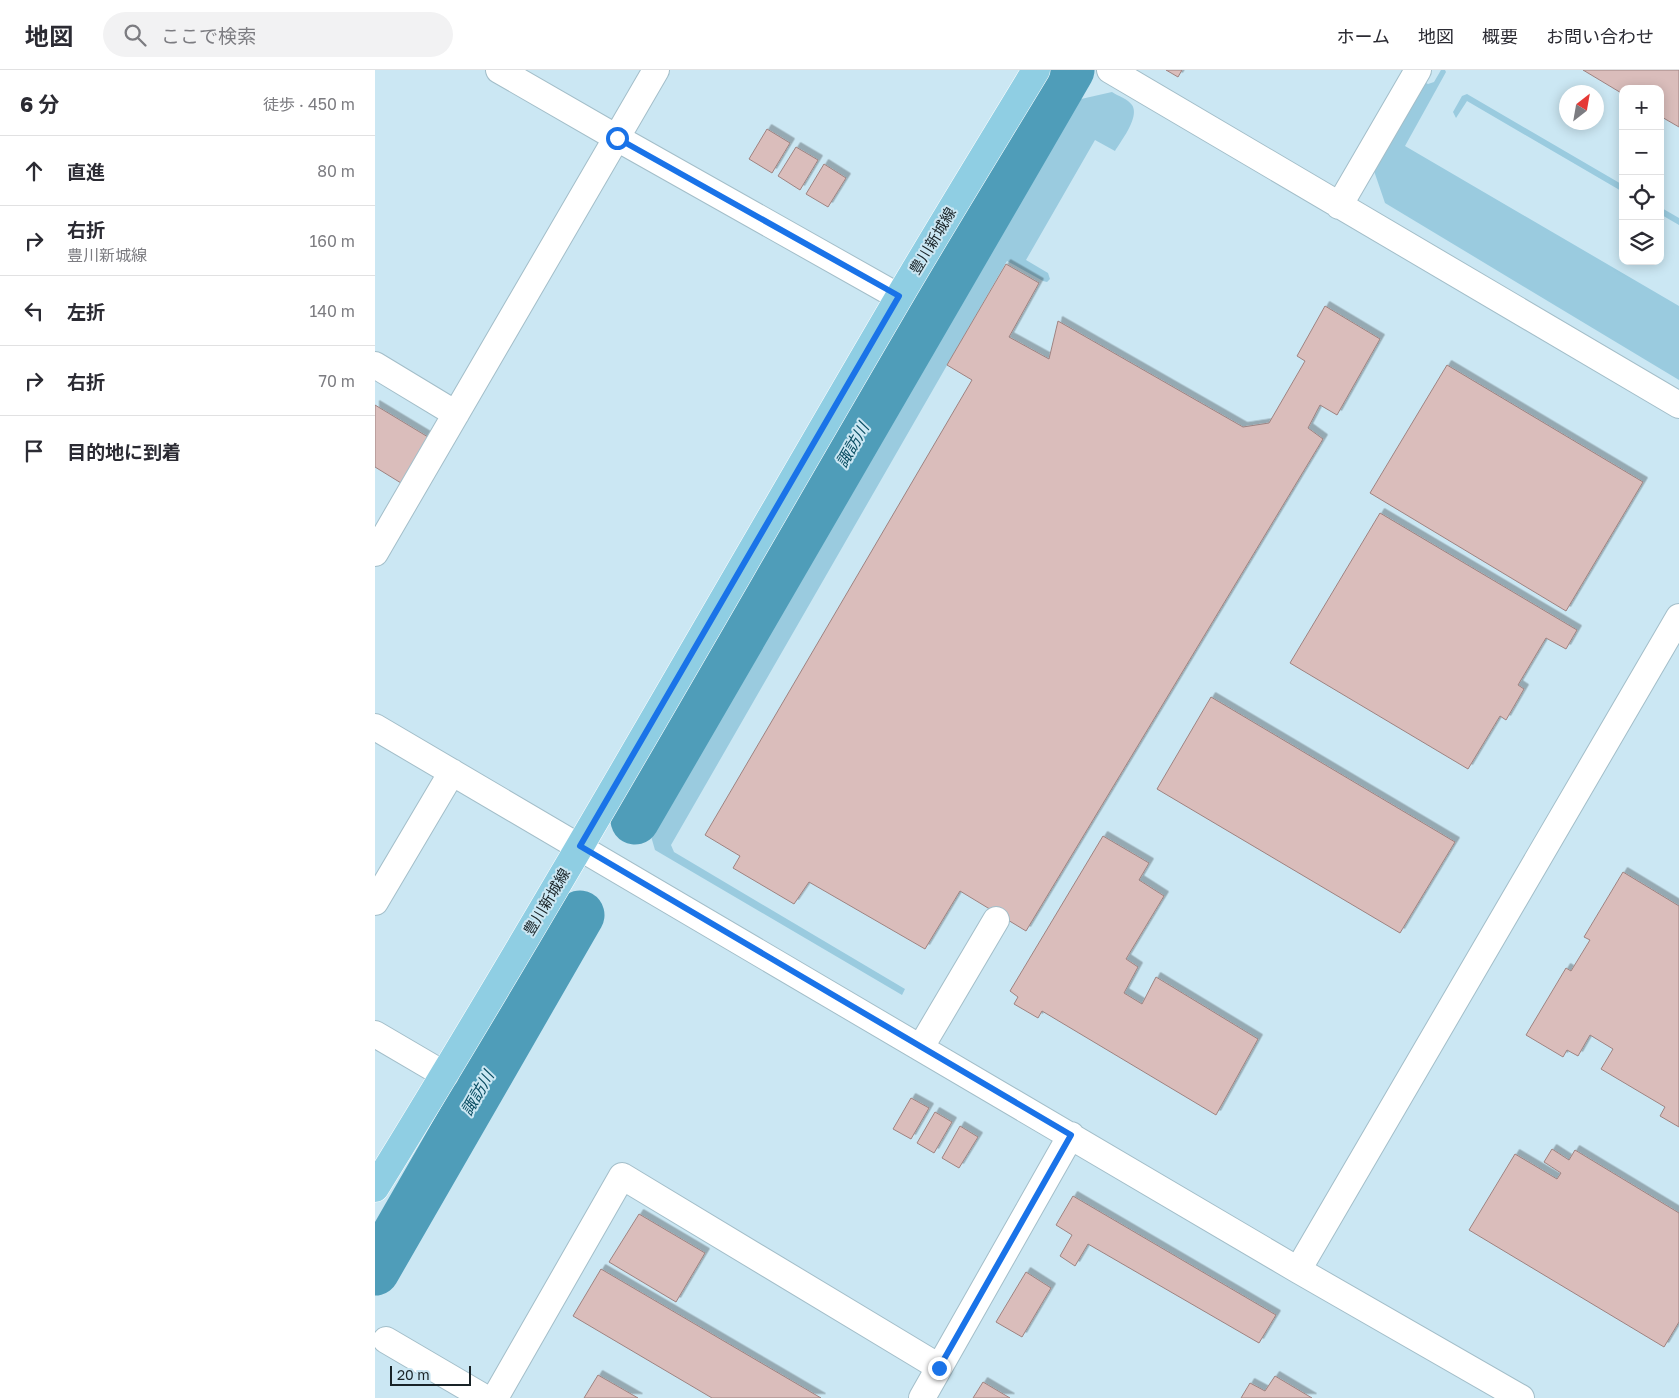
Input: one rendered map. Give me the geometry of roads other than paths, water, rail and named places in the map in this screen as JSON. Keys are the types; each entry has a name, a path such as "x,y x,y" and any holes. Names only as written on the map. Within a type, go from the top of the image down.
{"main road":[{"name":"豊川新城線","path":"375,1188 445,1075 580,846 899,296 1036,70"}],"street":[{"path":"499,70 899,296"},
{"path":"375,554 656,70"},
{"path":"1110,70 1679,405"},
{"path":"1339,206 1418,70"},
{"path":"375,365 456,414"},
{"path":"1298,1270 1679,617"},
{"path":"375,727 1298,1270 1521,1398"},
{"path":"375,902 452,772"},
{"path":"921,1047 996,920"},
{"path":"375,1034 445,1075"},
{"path":"922,1398 1071,1135"},
{"path":"495,1398 622,1176 939,1368"},
{"path":"386,1340 485,1398"}],"waterway":[{"name":"諏訪川","path":"635,820 1070,70"},
{"name":"諏訪川","path":"375,1271 580,915"}]}
